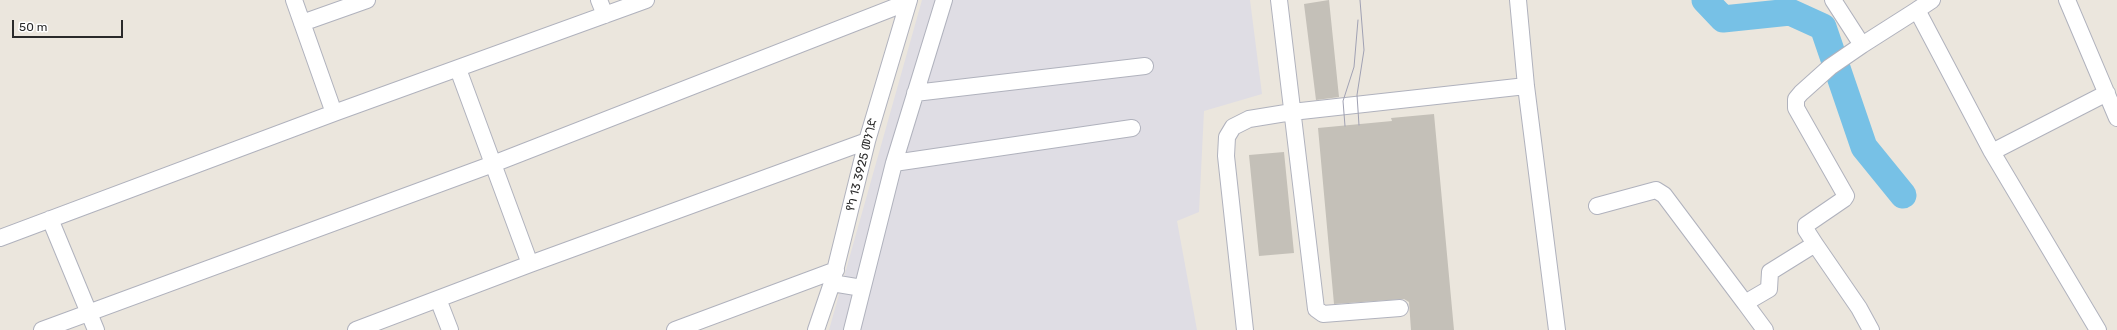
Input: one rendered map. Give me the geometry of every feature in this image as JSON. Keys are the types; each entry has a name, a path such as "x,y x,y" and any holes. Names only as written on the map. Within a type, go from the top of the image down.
{"street":[{"path":"294,0 334,113"},
{"path":"302,23 367,0"},
{"path":"599,0 605,15"},
{"path":"0,238 50,218 334,113 646,0"},
{"path":"852,330 894,162 944,0"},
{"path":"1279,0 1316,309 1323,314 1400,308"},
{"path":"1518,0 1526,86 1557,330"},
{"path":"1833,0 1862,45"},
{"path":"1871,330 1859,308 1806,230 1806,225 1846,196 1796,108 1796,99 1835,64 1932,0"},
{"path":"2067,0 2117,118"},
{"path":"42,330 493,164 908,1"},
{"name":"የካ 13 3925 መንገድ","path":"816,330 834,277 867,141 908,1"},
{"path":"1917,10 1992,152 2098,330"},
{"path":"915,93 1145,66"},
{"path":"458,69 530,264"},
{"path":"1245,330 1226,156 1227,137 1233,127 1249,119 1292,112 1526,86"},
{"path":"1992,152 2107,93"},
{"path":"894,162 1132,128"},
{"path":"356,330 530,264 867,141"},
{"path":"1597,206 1656,190 1664,195 1765,330"},
{"path":"50,218 96,330"},
{"path":"1745,303 1770,289 1770,272 1815,244"},
{"path":"675,330 834,277 862,288"},
{"path":"438,299 450,330"}],"shaded area":[{"path":"922,0 1250,0 1262,94 1204,111 1199,212 1177,221 1197,330 829,330"}],"building":[{"path":"1329,0 1339,97 1316,100 1304,4"},
{"path":"1434,114 1454,330 1411,330 1409,302 1404,299 1334,304 1318,128 1392,121 1391,118"},
{"path":"1284,152 1294,253 1259,256 1249,155"}],"waterway":[{"path":"1705,0 1723,19 1790,12 1823,27 1864,147 1903,195"}],"tram line":[{"path":"1359,125 1357,95 1364,50 1360,0"},
{"path":"1345,126 1343,101 1354,67 1358,20"}]}
